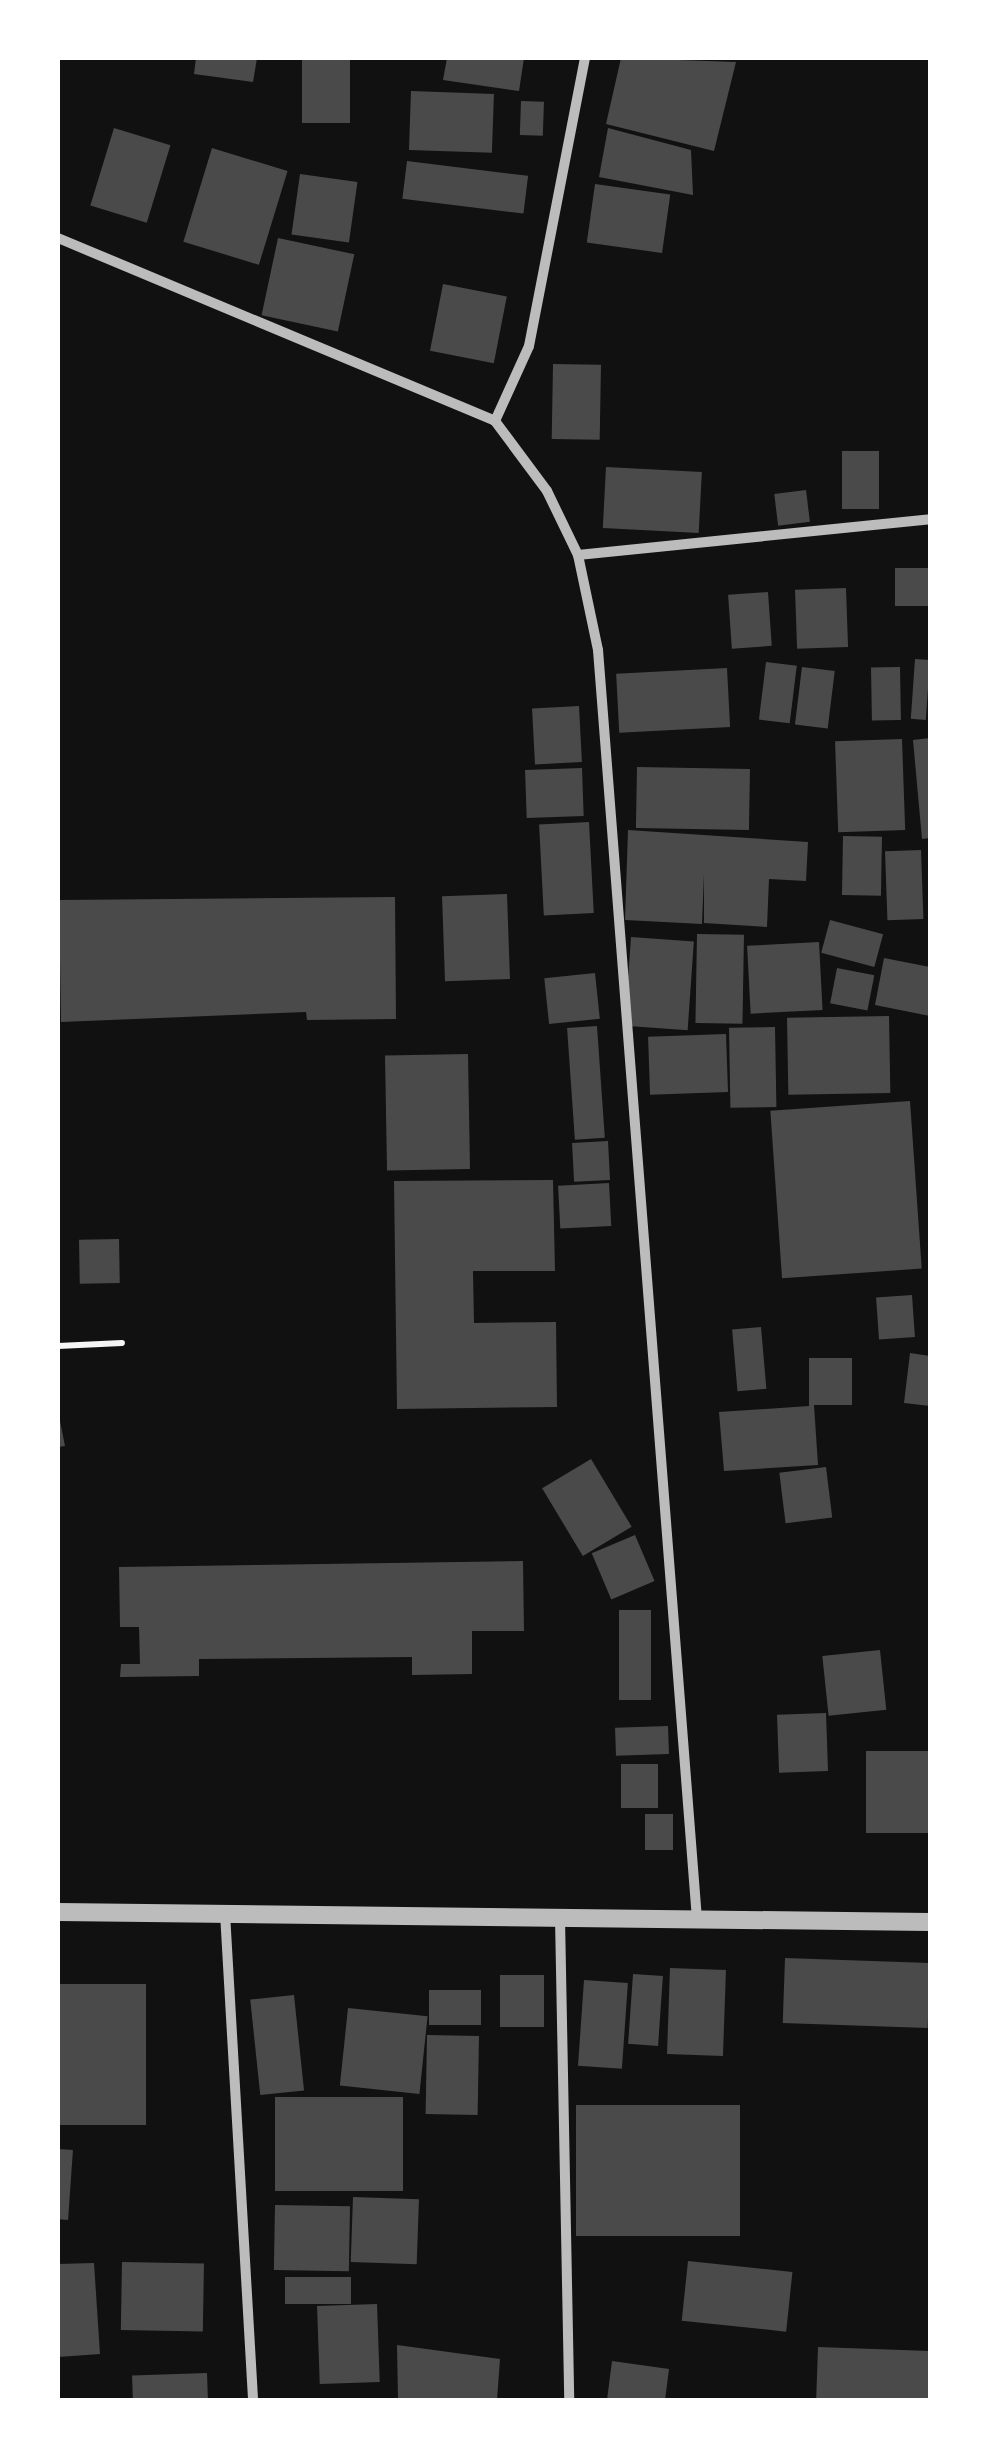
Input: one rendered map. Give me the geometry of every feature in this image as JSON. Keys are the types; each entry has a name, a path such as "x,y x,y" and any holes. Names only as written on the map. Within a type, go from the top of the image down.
{"street":[{"path":"495,422 529,346 585,58"},
{"path":"58,238 495,422 547,490 578,555 598,650 697,1920"},
{"path":"578,555 930,519"},
{"path":"58,1912 930,1922"},
{"path":"226,1914 254,2400"},
{"path":"560,1918 570,2400"}],"path":[{"path":"58,1346 122,1342"}],"building":[{"path":"196,58 257,58 253,82 194,74"},
{"path":"302,58 350,58 350,123 302,123"},
{"path":"447,58 524,58 519,91 443,80"},
{"path":"621,58 736,62 714,151 606,124"},
{"path":"411,91 494,94 492,153 409,150"},
{"path":"521,101 544,102 543,136 520,135"},
{"path":"114,128 170,145 147,223 90,205"},
{"path":"608,128 691,150 693,195 599,177"},
{"path":"212,148 288,171 259,265 183,242"},
{"path":"407,161 528,176 523,214 402,199"},
{"path":"300,174 357,182 349,242 292,234"},
{"path":"595,184 670,195 662,253 587,242"},
{"path":"278,238 354,254 338,331 262,315"},
{"path":"443,284 507,296 494,363 430,351"},
{"path":"553,364 601,365 600,440 552,439"},
{"path":"842,451 879,451 879,509 842,509"},
{"path":"606,467 702,472 699,533 603,528"},
{"path":"806,490 810,522 778,526 774,494"},
{"path":"895,568 930,568 930,606 895,606"},
{"path":"846,588 848,647 797,649 795,590"},
{"path":"768,592 772,646 732,649 728,595"},
{"path":"915,659 930,660 926,720 911,719"},
{"path":"766,662 797,666 790,723 759,720"},
{"path":"802,667 835,671 828,729 795,725"},
{"path":"900,667 901,720 872,720 871,668"},
{"path":"727,668 730,727 619,733 616,674"},
{"path":"579,706 582,762 535,764 532,708"},
{"path":"930,738 930,838 922,839 913,740"},
{"path":"902,739 905,830 838,832 835,741"},
{"path":"637,767 750,769 749,830 636,828"},
{"path":"582,768 584,816 527,818 525,770"},
{"path":"589,822 594,913 544,915 539,825"},
{"path":"628,830 808,842 806,881 769,879 767,927 704,923 704,874 702,924 625,920"},
{"path":"843,836 882,837 881,896 842,895"},
{"path":"921,850 923,919 887,920 885,851"},
{"path":"507,894 510,979 445,981 442,896"},
{"path":"395,897 396,1019 307,1020 306,1012 61,1022 59,900"},
{"path":"830,920 883,934 874,967 821,953"},
{"path":"697,934 744,935 742,1024 695,1023"},
{"path":"631,937 694,941 688,1030 625,1026"},
{"path":"819,942 823,1010 751,1014 747,946"},
{"path":"884,958 930,967 930,1016 875,1005"},
{"path":"837,968 874,975 867,1011 830,1003"},
{"path":"595,973 600,1019 549,1024 544,978"},
{"path":"889,1016 890,1093 788,1095 787,1018"},
{"path":"597,1026 605,1138 575,1140 567,1028"},
{"path":"775,1027 776,1107 730,1108 729,1028"},
{"path":"726,1034 728,1092 650,1095 648,1037"},
{"path":"468,1054 470,1169 387,1170 385,1055"},
{"path":"910,1101 922,1269 782,1278 770,1111"},
{"path":"608,1141 610,1180 574,1182 572,1143"},
{"path":"553,1180 555,1271 473,1271 474,1323 556,1322 557,1407 397,1409 394,1181"},
{"path":"609,1183 611,1226 560,1229 558,1186"},
{"path":"119,1239 120,1283 80,1284 79,1240"},
{"path":"912,1295 915,1337 879,1339 876,1298"},
{"path":"761,1327 766,1389 738,1391 732,1330"},
{"path":"910,1353 930,1356 930,1406 904,1403"},
{"path":"809,1358 852,1358 852,1405 814,1405 818,1465 724,1471 719,1412 809,1406"},
{"path":"58,1411 65,1446 58,1447"},
{"path":"591,1459 632,1527 583,1556 542,1488"},
{"path":"826,1467 832,1518 786,1523 779,1473"},
{"path":"635,1535 655,1581 611,1599 592,1553"},
{"path":"523,1561 524,1631 472,1631 472,1674 412,1675 412,1657 199,1659 199,1676 120,1677 121,1664 140,1664 139,1627 120,1627 119,1567"},
{"path":"619,1610 651,1610 651,1700 619,1700"},
{"path":"880,1650 886,1710 829,1716 822,1656"},
{"path":"826,1713 828,1771 779,1773 777,1715"},
{"path":"668,1726 669,1754 616,1756 615,1728"},
{"path":"866,1751 930,1751 930,1833 866,1833"},
{"path":"621,1764 658,1764 658,1808 621,1808"},
{"path":"645,1814 673,1814 673,1850 645,1850"},
{"path":"785,1958 930,1963 928,2028 783,2023"},
{"path":"670,1968 726,1970 723,2056 667,2054"},
{"path":"633,1974 663,1976 658,2046 628,2044"},
{"path":"500,1975 544,1975 544,2027 500,2027"},
{"path":"584,1980 628,1983 622,2069 578,2066"},
{"path":"58,1984 146,1984 146,2125 58,2125"},
{"path":"429,1990 481,1990 481,2025 429,2025"},
{"path":"294,1995 304,2090 260,2095 250,2000"},
{"path":"348,2008 428,2016 419,2094 340,2086"},
{"path":"427,2035 479,2036 478,2115 426,2114"},
{"path":"275,2097 403,2097 403,2191 275,2191"},
{"path":"576,2105 740,2105 740,2236 576,2236"},
{"path":"58,2149 73,2150 68,2220 58,2219"},
{"path":"353,2197 419,2199 417,2264 351,2262"},
{"path":"275,2205 350,2206 349,2271 274,2270"},
{"path":"688,2261 792,2272 786,2332 682,2321"},
{"path":"122,2262 204,2263 203,2331 121,2330"},
{"path":"94,2263 100,2354 58,2357 58,2264"},
{"path":"285,2277 351,2277 351,2304 285,2304"},
{"path":"377,2304 380,2382 320,2384 317,2306"},
{"path":"397,2345 500,2359 497,2400 398,2400"},
{"path":"818,2347 930,2351 928,2400 816,2400"},
{"path":"612,2361 669,2369 665,2400 607,2400"},
{"path":"207,2373 208,2400 133,2400 132,2376"}]}
